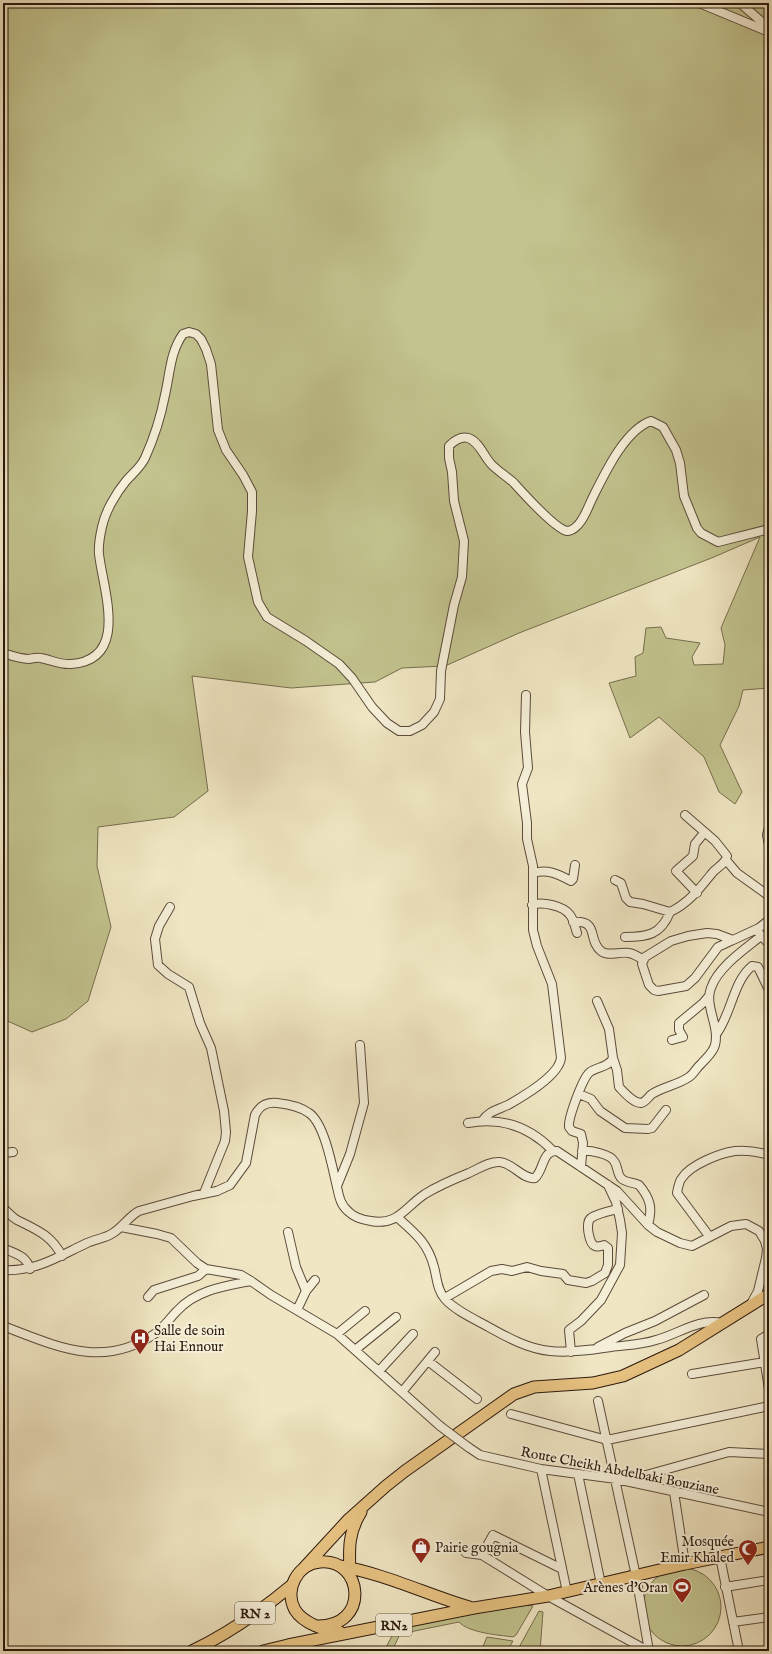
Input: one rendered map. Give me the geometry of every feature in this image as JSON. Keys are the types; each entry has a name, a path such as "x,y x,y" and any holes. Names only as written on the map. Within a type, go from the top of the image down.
{"main road":[{"path":"367,1502 355,1522 350,1536 348,1550 346,1570 354,1586 355,1597 352,1607 346,1616 338,1622 328,1626 317,1626 305,1620 296,1611 292,1603 292,1585 295,1579 345,1523 367,1502 405,1471 514,1394 534,1387 593,1383 623,1376 679,1350 769,1294"},
{"name":"RN2","path":"313,1640 474,1608 548,1596 685,1564 769,1548"},
{"path":"348,1550 352,1559 362,1570"},
{"path":"303,1569 311,1564 320,1562 330,1563 346,1570"},
{"name":"RN2","path":"346,1570 362,1570 474,1608"},
{"name":"RN 2","path":"192,1651 225,1633 292,1585"},
{"name":"RN2","path":"313,1640 331,1632 346,1616"},
{"name":"RN2","path":"317,1626 331,1632 356,1632"},
{"path":"263,1651 313,1640"}],"street":[{"path":"699,3 769,32"},
{"path":"740,3 769,28"},
{"path":"3,653 28,659 39,657 70,664 94,658 99,652 108,633 110,613 99,553 99,538 102,524 110,506 125,482 144,460 156,431 174,352 183,334 189,332 196,334 206,348 211,364 218,430 226,450 243,475 252,492 248,557 258,602 267,617 301,637 339,664 352,678 372,708 387,723 399,731 410,731 422,725 434,712 440,699 440,678 454,605 462,577 465,545 454,501 452,472 449,458 449,446 456,439 470,439 484,454 490,464 511,481 561,530 568,531 581,522 598,487 630,436 640,426 651,421 663,427 676,450 680,463 684,496 697,528 701,533 718,542 769,529"},
{"path":"482,1121 490,1112 505,1106 531,1091 556,1069 561,1061 554,996 549,974 535,941 533,930 533,873 531,853 527,839 527,822 522,784 528,768 525,732 526,695"},
{"path":"685,815 715,841 725,852 727,856 726,860 736,873 769,896"},
{"path":"769,827 767,835 769,845"},
{"path":"697,893 676,871 693,856 695,844 704,833"},
{"path":"625,937 639,937 658,931 665,923 670,912 686,903 697,893 726,860"},
{"path":"533,873 544,870 556,873 571,881 573,879 575,865"},
{"path":"616,880 621,883 626,898 630,902 643,904 670,912"},
{"path":"532,905 546,903 563,909 571,915 577,933"},
{"path":"170,907 159,926 155,939 158,965 168,974 189,986 200,1023 211,1048 224,1111 226,1132 225,1141 204,1193"},
{"path":"733,940 716,934 707,934 678,939 664,944 643,960 642,964 649,985 654,990 662,991 683,987 690,984 718,947 733,940 756,929 769,920"},
{"path":"573,922 582,922 590,927 598,948 603,952 631,953 643,960"},
{"path":"756,929 769,944"},
{"path":"658,931 664,944"},
{"path":"717,1033 712,1018 709,996 711,988 717,976 738,954 761,936"},
{"path":"597,1001 609,1029 619,1087 636,1102 644,1102 652,1094 685,1079 692,1074 713,1050 717,1033 724,1023 740,979 752,966 758,967 769,990"},
{"path":"672,1040 683,1037 679,1030 679,1023 709,996"},
{"path":"337,1186 350,1154 364,1103 360,1045"},
{"path":"581,1167 582,1136 570,1130 569,1124 585,1077 590,1072 610,1063 613,1058"},
{"path":"579,1094 591,1099 600,1111 625,1128 652,1128 666,1110"},
{"path":"3,1270 30,1269 112,1234 139,1211 204,1193 217,1191 230,1185 246,1163 255,1115 259,1108 272,1102 300,1108 310,1113 317,1121 332,1166 340,1203 349,1213 362,1220 382,1222 389,1221 397,1217 425,1194 468,1173 494,1163 500,1162 507,1164 530,1178 535,1178 539,1174 547,1154 553,1151"},
{"path":"468,1123 482,1121 505,1123 516,1126 541,1138 553,1151 557,1151 623,1196 648,1225 657,1232 680,1243 692,1246 731,1226 746,1224 759,1231 765,1240 767,1249 760,1287 751,1304"},
{"path":"582,1151 593,1151 612,1158 621,1178 625,1181 639,1185 650,1206 651,1215 648,1225"},
{"path":"709,1236 677,1193 682,1178 696,1166 715,1157 735,1151 759,1152 769,1155"},
{"path":"3,1153 13,1152"},
{"path":"571,1352 569,1330 579,1323 601,1300 619,1269 622,1254 622,1233 618,1209 607,1185"},
{"path":"3,1208 16,1220 36,1228 55,1244 62,1256"},
{"path":"444,1298 496,1269 512,1271 527,1267 541,1271 563,1274 570,1281 582,1283 592,1281 604,1274 607,1270 608,1248 604,1245 595,1246 592,1244 588,1222 592,1217 618,1209"},
{"path":"397,1217 426,1245 435,1268 438,1287 444,1298 472,1318 512,1339 537,1348 549,1351 571,1352 592,1350 656,1340 707,1321 722,1323"},
{"path":"121,1227 171,1238 197,1263 206,1269 240,1275 251,1281 271,1295 337,1334 402,1392 434,1352"},
{"path":"288,1232 296,1267 306,1291"},
{"path":"3,1248 24,1258 30,1269"},
{"path":"148,1297 154,1290 198,1276 206,1269"},
{"path":"297,1310 306,1291 315,1280"},
{"path":"3,1326 71,1350 92,1353 122,1350 157,1333 177,1310 204,1292 223,1286 251,1281"},
{"path":"592,1350 626,1333 656,1321 704,1295"},
{"path":"337,1334 365,1311"},
{"path":"355,1350 396,1317"},
{"path":"379,1371 413,1334"},
{"path":"769,1334 761,1339 768,1372 769,1390"},
{"path":"428,1361 477,1399"},
{"path":"692,1374 765,1362"},
{"name":"Route Cheikh Abdelbaki Bouziane","path":"402,1392 440,1426 480,1455 541,1469 616,1479 769,1512"},
{"path":"598,1400 608,1440 636,1576 649,1651"},
{"path":"511,1414 608,1440 769,1406"},
{"path":"616,1479 646,1475 729,1452 769,1454"},
{"path":"541,1469 567,1592"},
{"path":"578,1474 601,1584"},
{"path":"674,1492 685,1564"},
{"path":"482,1555 493,1535 562,1569"},
{"path":"466,1553 482,1555 525,1580 548,1596 649,1651"},
{"path":"720,1557 738,1651"},
{"path":"725,1587 769,1580"},
{"path":"733,1622 769,1617"}],"green space":[{"path":"3,3 769,3 769,688 743,690 739,706 720,745 742,792 735,804 719,792 704,757 659,717 630,738 609,683 636,676 635,657 643,653 646,628 661,627 666,638 700,643 692,657 694,665 723,664 725,645 721,628 760,537 714,557 519,633 445,666 402,668 375,682 291,688 192,676 208,791 174,817 98,827 97,866 111,927 88,1001 66,1019 32,1032 3,1019"},
{"name":"Arènes d'Oran","path":"682,1568 697,1571 709,1580 718,1592 721,1607 718,1622 709,1634 697,1643 682,1646 667,1643 655,1634 646,1622 643,1607 646,1592 655,1580 667,1571"},
{"path":"514,1604 533,1606 516,1635 513,1637 477,1631 464,1626 459,1622 400,1634 392,1651 384,1651 392,1636 384,1631"},
{"path":"539,1611 543,1612 540,1651 517,1651"},
{"path":"487,1637 513,1641 507,1651 481,1651"}],"place":[{"name":"Salle de soin Hai Ennour","path":"140,1355"},
{"name":"Pairie gougnia","path":"421,1564"},
{"name":"Mosquée Emir Khaled","path":"748,1566"},
{"name":"Arènes d'Oran","path":"682,1604"}]}
